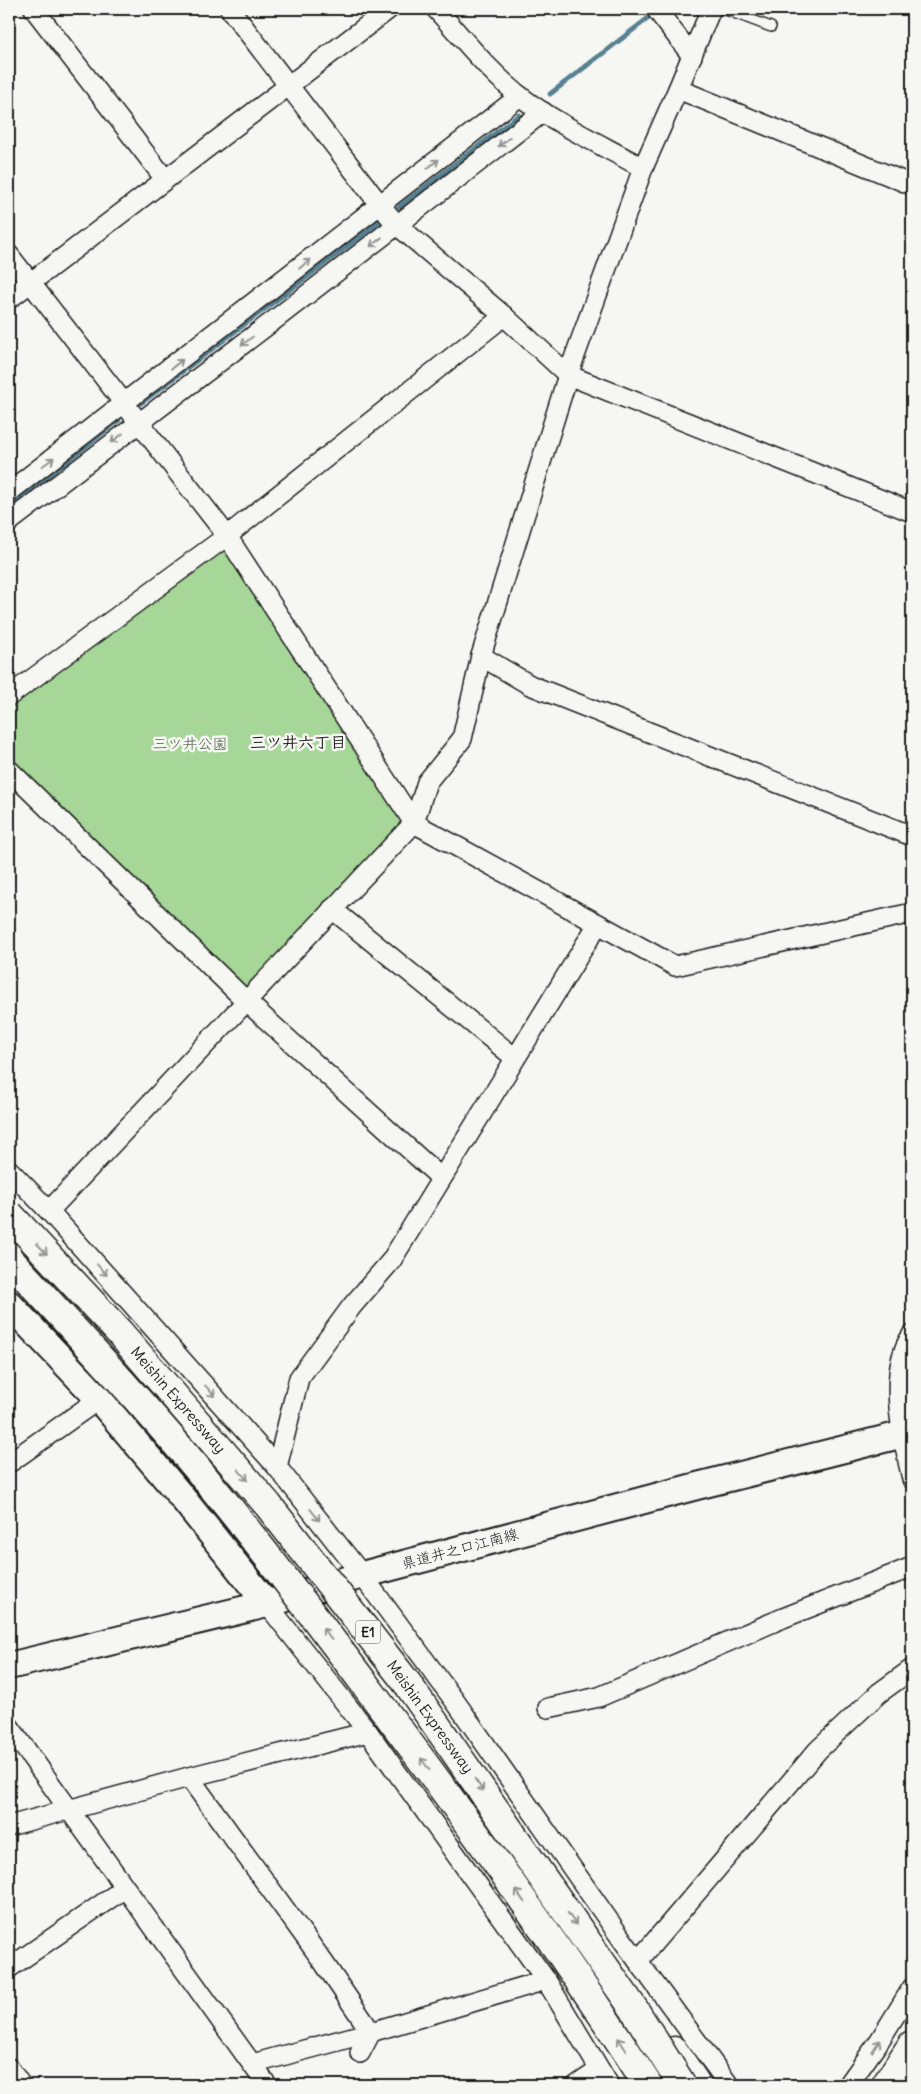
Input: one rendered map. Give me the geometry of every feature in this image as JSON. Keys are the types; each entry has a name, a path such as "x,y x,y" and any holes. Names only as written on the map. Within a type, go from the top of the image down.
{"highway":[{"name":"Meishin Expressway","path":"9,1214 119,1332 268,1505 407,1683 634,2009 682,2085"},
{"name":"Meishin Expressway","path":"9,1258 194,1465 282,1574 469,1824 604,2016 648,2085"},
{"path":"634,2009 658,2029 697,2085"},
{"path":"886,2085 912,2045"},
{"path":"906,2085 912,2076"}],"main road":[{"path":"9,1304 99,1399 181,1496 267,1604"},
{"name":"県道井之口江南線","path":"9,1666 267,1604 362,1575 907,1433"}],"street":[{"path":"34,9 165,179"},
{"path":"230,9 380,206 397,225 504,316 568,375 912,512"},
{"path":"9,299 389,9"},
{"path":"436,9 504,82 520,96 543,112 643,168"},
{"path":"656,9 692,56"},
{"path":"49,1211 414,823 427,782 462,739 481,656 568,375 643,168 711,9"},
{"path":"678,89 912,185"},
{"path":"9,492 520,96"},
{"path":"9,522 543,112"},
{"path":"9,255 227,536 414,823 675,966 912,913"},
{"path":"9,696 227,536 504,316"},
{"path":"481,656 530,685 912,836"},
{"path":"9,770 246,1001 442,1178"},
{"path":"332,909 515,1058"},
{"path":"277,1467 299,1378 352,1306 391,1261 598,924"},
{"path":"9,1170 49,1211 277,1467 362,1575 463,1712 638,1961 729,2085"},
{"path":"912,1335 900,1367 898,1408 907,1433 912,1479"},
{"path":"9,1463 99,1399"},
{"path":"548,1708 600,1697 783,1618 912,1567"},
{"path":"267,1604 368,1732 546,1980 604,2078 577,2085"},
{"path":"638,1961 818,1750 879,1693 912,1669"},
{"path":"9,1726 267,2085"},
{"path":"9,1826 189,1777 368,1732"},
{"path":"189,1777 324,1963 371,2032"},
{"path":"9,1968 125,1888"},
{"path":"252,2064 371,2032 546,1980"},
{"path":"848,2085 878,2043 912,1988"},
{"path":"360,2052 371,2032"},
{"path":"9,2068 21,2085"}],"lane":[{"path":"723,9 771,27"}],"green space":[{"name":"三ツ井公園","path":"227,536 414,823 246,1001 9,770 9,696"}],"waterway":[{"path":"550,94 651,16"},
{"path":"399,207 519,115"},
{"path":"141,403 379,222"},
{"path":"9,506 119,420"}],"district":[{"name":"三ツ井六丁目","path":"298,742"}]}
